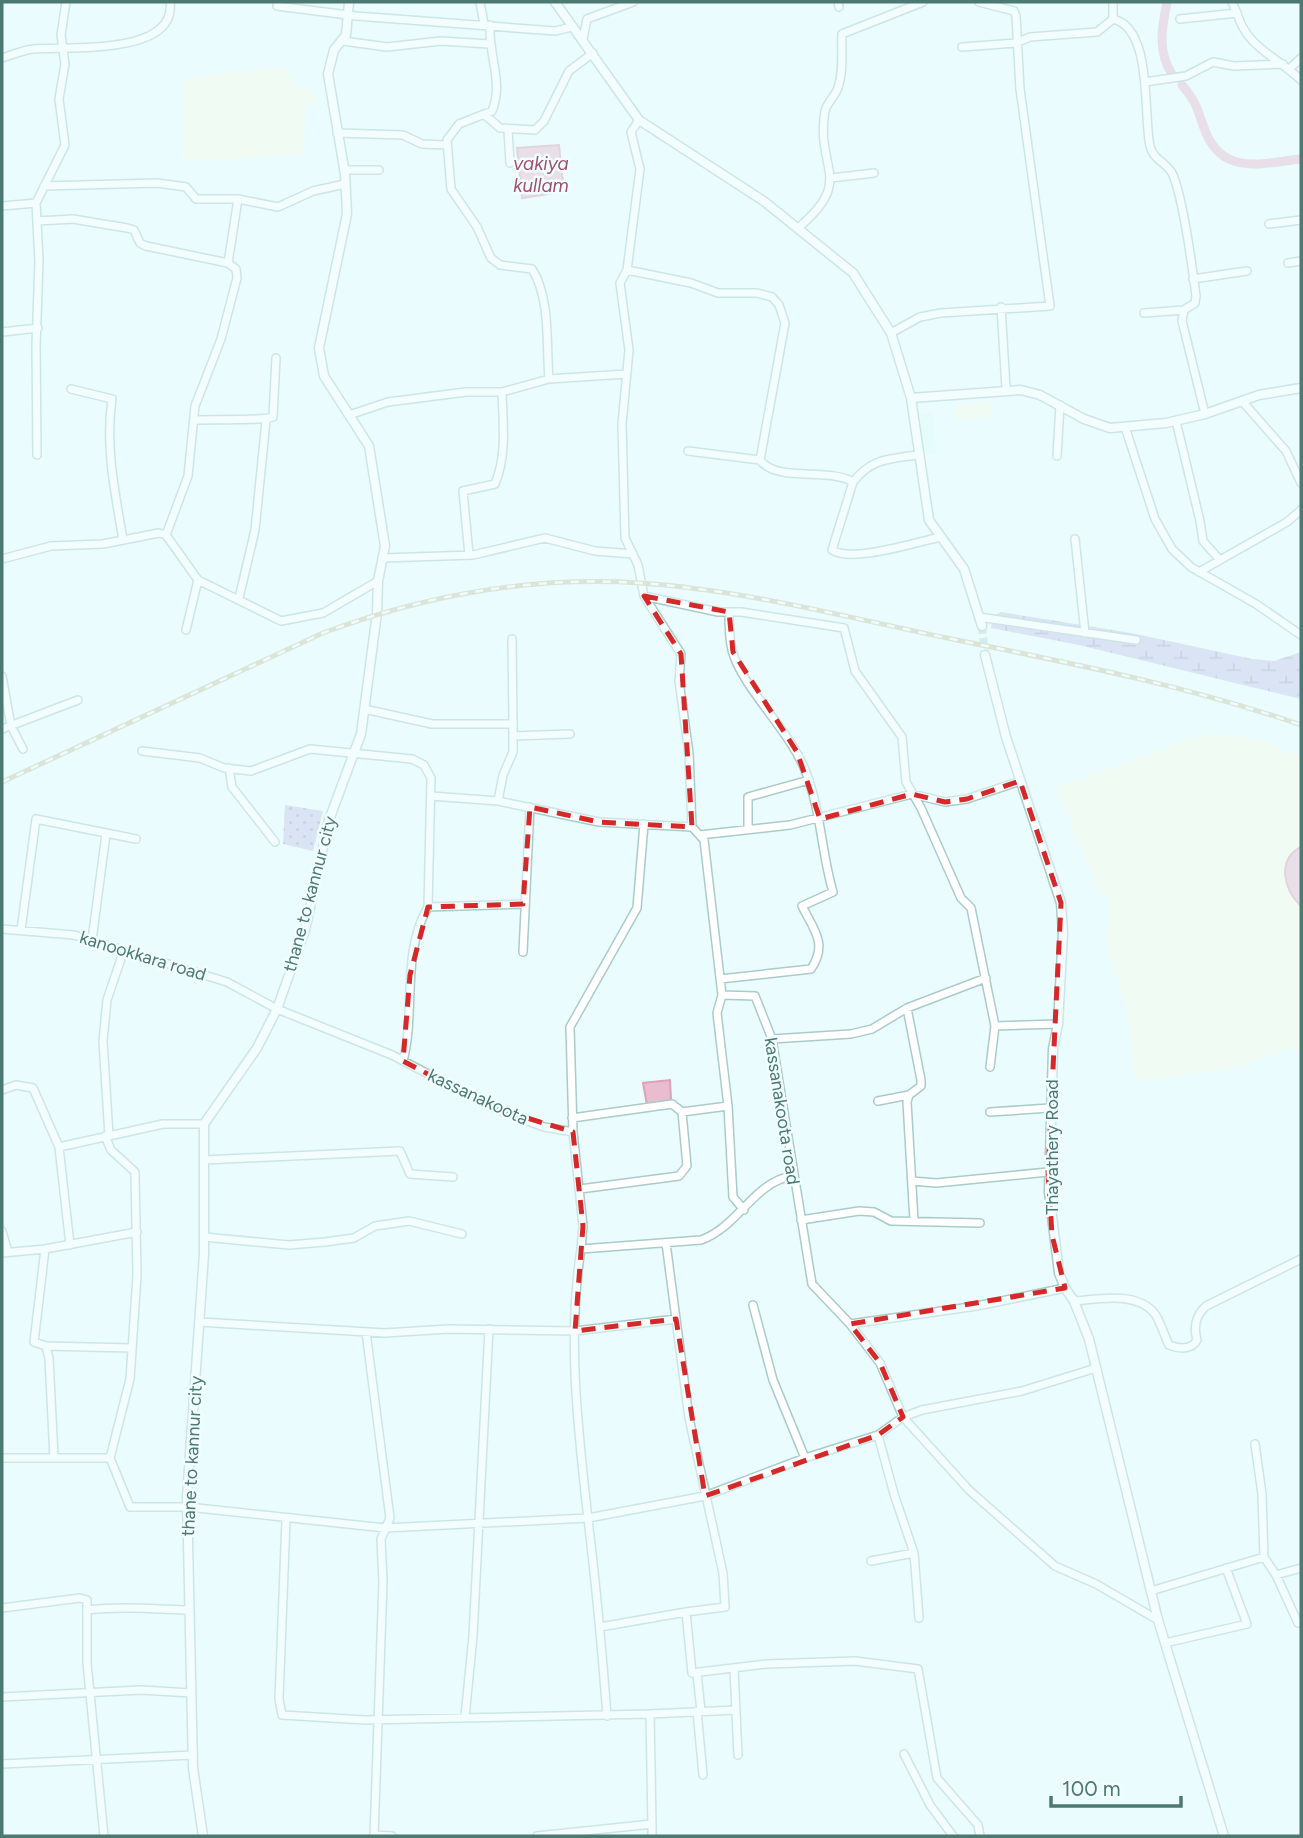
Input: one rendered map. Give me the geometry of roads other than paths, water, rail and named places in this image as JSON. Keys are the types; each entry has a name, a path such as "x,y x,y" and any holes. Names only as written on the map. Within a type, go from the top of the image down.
{"street":[{"path":"37,455 36,203 65,145 60,99 65,64 61,34 66,2"},
{"path":"2,58 31,49 63,49 141,41 166,24 170,18 170,2"},
{"name":"thane to kannur city","path":"203,1836 193,1755 188,1507 204,1237 204,1124 257,1048 277,1009 305,930 329,820 361,734 377,613 378,581 385,546 369,446 324,376 319,348 347,214 344,170 329,61 334,50 343,41 349,2"},
{"path":"480,2 496,69 496,102 492,111 485,116 469,118 459,124 446,145 451,189 477,227 491,258 500,265 532,270 537,277 543,306 549,379"},
{"path":"555,2 639,120 765,202 853,273 891,333 911,398 929,520 964,569 981,622 1136,640"},
{"path":"583,38 586,19 633,2"},
{"path":"798,228 828,199 831,178 825,110 837,90 841,76 842,34 923,2"},
{"path":"891,333 920,317 1002,307 1050,306 1014,11 979,2"},
{"path":"1113,2 1114,19"},
{"path":"1232,2 1245,35 1301,80"},
{"path":"277,6 349,15 555,31 572,27"},
{"path":"1180,19 1237,13"},
{"path":"962,47 1016,43 1030,37 1097,32 1114,19"},
{"path":"1114,19 1133,31 1145,82 1150,148 1173,175 1196,300 1184,310 1144,313"},
{"path":"343,41 387,47 440,41 489,44"},
{"path":"485,116 500,128 535,130 540,127 569,71 593,53"},
{"path":"1145,82 1186,76 1213,62 1234,66 1286,66 1301,58"},
{"path":"639,120 631,132 640,169 627,270 621,283 629,350 622,424 625,538 633,554 644,596 681,654 679,681 689,753 692,827"},
{"path":"508,130 510,163"},
{"path":"337,132 403,135 422,144 446,145"},
{"path":"344,170 379,170"},
{"path":"831,178 874,173"},
{"path":"44,186 157,183 186,187 196,199 238,199 278,207 313,191 345,184"},
{"path":"228,263 238,199"},
{"path":"2,206 36,203"},
{"path":"38,221 73,219 127,228 134,230 140,243 146,246 228,263 236,269 237,278 221,339 195,406 188,476 166,535"},
{"path":"1269,224 1301,220"},
{"path":"1288,263 1301,261"},
{"path":"627,270 719,293 757,293 772,298 779,305 785,323 760,460"},
{"path":"1193,279 1247,271"},
{"path":"1002,307 1006,388"},
{"path":"1184,310 1182,321 1205,414"},
{"path":"2,332 38,328"},
{"path":"239,597 255,530 266,421 275,413 275,358"},
{"path":"349,415 388,402 466,393 502,392 549,379 626,374"},
{"path":"911,398 1006,388 1040,395 1110,428 1176,421 1242,401 1301,388"},
{"path":"71,389 112,399 107,430 123,540"},
{"path":"469,555 463,491 495,484 499,474 504,455 502,392"},
{"path":"1242,401 1286,451 1301,483"},
{"path":"1057,456 1060,405"},
{"path":"194,420 239,418 266,421"},
{"path":"1176,421 1200,520 1201,537 1219,559"},
{"path":"1125,427 1162,534 1172,549 1199,572 1301,635"},
{"path":"688,451 760,460 772,469 830,475 853,482"},
{"path":"918,456 875,462 859,472 853,482 832,550 839,555 857,554 941,537"},
{"path":"1199,572 1287,522 1301,510"},
{"path":"2,559 51,546 123,540 159,533 166,535 198,580 239,597 285,621 323,613 378,581"},
{"path":"383,558 469,555 545,538 595,551 633,554"},
{"path":"1075,539 1084,633"},
{"path":"186,630 198,580"},
{"path":"644,596 687,607 844,628 855,671 902,737 903,767 912,794 961,898 971,908 995,1026 990,1067"},
{"path":"720,979 811,969 820,956 819,941 802,906 833,892 823,858 820,819 808,780 797,752 733,652 729,612"},
{"path":"498,801 513,752 512,639"},
{"name":"Thayathery Road","path":"985,655 1020,781 1061,904 1063,933 1058,1024 1053,1049 1048,1172 1052,1236 1065,1289 1074,1301 1096,1368 1158,1620 1224,1836"},
{"path":"2,676 10,726 23,749"},
{"path":"2,729 78,700"},
{"path":"364,709 432,724 513,724"},
{"path":"513,736 570,734"},
{"path":"142,751 200,758 229,768 251,771 310,749 412,759 424,765 431,778 428,907 421,919 410,975 403,1061"},
{"path":"229,768 232,787 275,842"},
{"path":"748,829 748,797 808,780"},
{"path":"700,835 820,819 912,794 945,802 967,799 1020,781"},
{"path":"431,796 498,801 599,822 692,827 704,840 722,995 717,1013 728,1106 733,1197 744,1210"},
{"path":"523,952 523,904 530,807"},
{"path":"20,930 36,819 136,839"},
{"path":"607,1716 600,1627 579,1444 575,1331 581,1249 580,1189 572,1118 570,1027 636,908 644,824"},
{"path":"92,940 106,834"},
{"path":"428,907 523,904"},
{"name":"kanookkara road","path":"2,929 74,935 92,940 228,982 277,1009"},
{"path":"124,950 107,1000 103,1041 107,1136 111,1150 135,1172 137,1232 131,1348 125,1407 110,1458 130,1507 188,1507 286,1520 386,1528 588,1518 705,1496 805,1458 878,1435 903,1417 935,1407 1022,1391 1096,1368"},
{"path":"772,1039 851,1034 884,1024 907,1008 986,978"},
{"name":"kassanakoota road","path":"722,995 755,996 772,1039 792,1177 812,1284 850,1324 880,1363 903,1417 969,1490 1055,1566 1096,1584 1158,1620"},
{"path":"878,1101 909,1095 921,1086 907,1008"},
{"name":"kassanakoota","path":"277,1009 403,1061 491,1107 544,1127 573,1132"},
{"path":"995,1026 1058,1024"},
{"path":"2,1090 16,1085 33,1088 58,1147 70,1245"},
{"path":"909,1095 914,1221"},
{"path":"572,1118 672,1104 682,1112 687,1166 680,1176 580,1189"},
{"path":"682,1112 728,1106"},
{"path":"990,1112 1050,1108"},
{"path":"58,1147 163,1124 204,1124"},
{"path":"204,1160 400,1151 410,1174 453,1177"},
{"path":"912,1181 936,1183 1048,1172"},
{"path":"581,1249 701,1240 715,1235 772,1181 792,1177"},
{"path":"801,1220 859,1211 874,1212 891,1221 980,1223"},
{"path":"204,1237 289,1245 354,1237 375,1226 409,1221 462,1234"},
{"path":"2,1231 5,1253 45,1249 137,1232"},
{"path":"600,1627 725,1607 723,1573 689,1418 666,1242"},
{"path":"45,1249 34,1342 46,1346 131,1348"},
{"path":"1074,1301 1133,1300 1148,1307 1156,1316 1169,1345 1182,1348 1194,1345 1197,1340 1194,1328 1199,1312 1206,1306 1301,1259"},
{"path":"850,1324 977,1306 1065,1289"},
{"path":"752,1305 773,1380 805,1458"},
{"path":"199,1322 366,1332 489,1329 575,1331 676,1319"},
{"path":"465,1717 479,1525 489,1329"},
{"path":"366,1332 390,1518 381,1539 383,1582 374,1835 392,1836"},
{"path":"46,1346 54,1458"},
{"path":"878,1435 894,1494 915,1553 919,1618"},
{"path":"1255,1444 1262,1494 1264,1557 1276,1575 1298,1623 1301,1622"},
{"path":"2,1458 110,1458"},
{"path":"286,1520 279,1699 282,1715 378,1720 607,1716 736,1710"},
{"path":"871,1561 915,1553"},
{"path":"1151,1591 1264,1557"},
{"path":"1165,1643 1247,1624 1226,1568"},
{"path":"1276,1575 1301,1568"},
{"path":"2,1607 80,1598 87,1601 89,1693 104,1836"},
{"path":"87,1610 132,1607 160,1611 189,1610"},
{"path":"685,1612 692,1673 855,1661 918,1669 937,1778 978,1825 980,1836"},
{"path":"734,1668 738,1755"},
{"path":"697,1674 703,1775"},
{"path":"2,1697 141,1690 191,1693"},
{"path":"650,1714 652,1836"},
{"path":"904,1754 930,1805 953,1836"},
{"path":"2,1765 193,1755"},
{"path":"537,1836 652,1824"}],"water":[{"name":"vakiya kullam","path":"559,145 562,176 567,191 522,198 517,148"},
{"path":"1301,847 1301,906 1290,892 1285,876 1288,860"},
{"path":"670,1080 671,1100 647,1105 643,1083"}],"waterway":[{"path":"1167,2 1162,30 1163,48 1172,74"},
{"path":"1182,85 1195,103 1214,147 1223,156 1246,164 1301,159"}],"tunnel":[{"path":"982,626 985,655"}],"railway":[{"path":"2,782 323,633 400,608 439,599 478,591 558,583 640,583 758,598 1128,676 1215,698 1301,725"}]}
